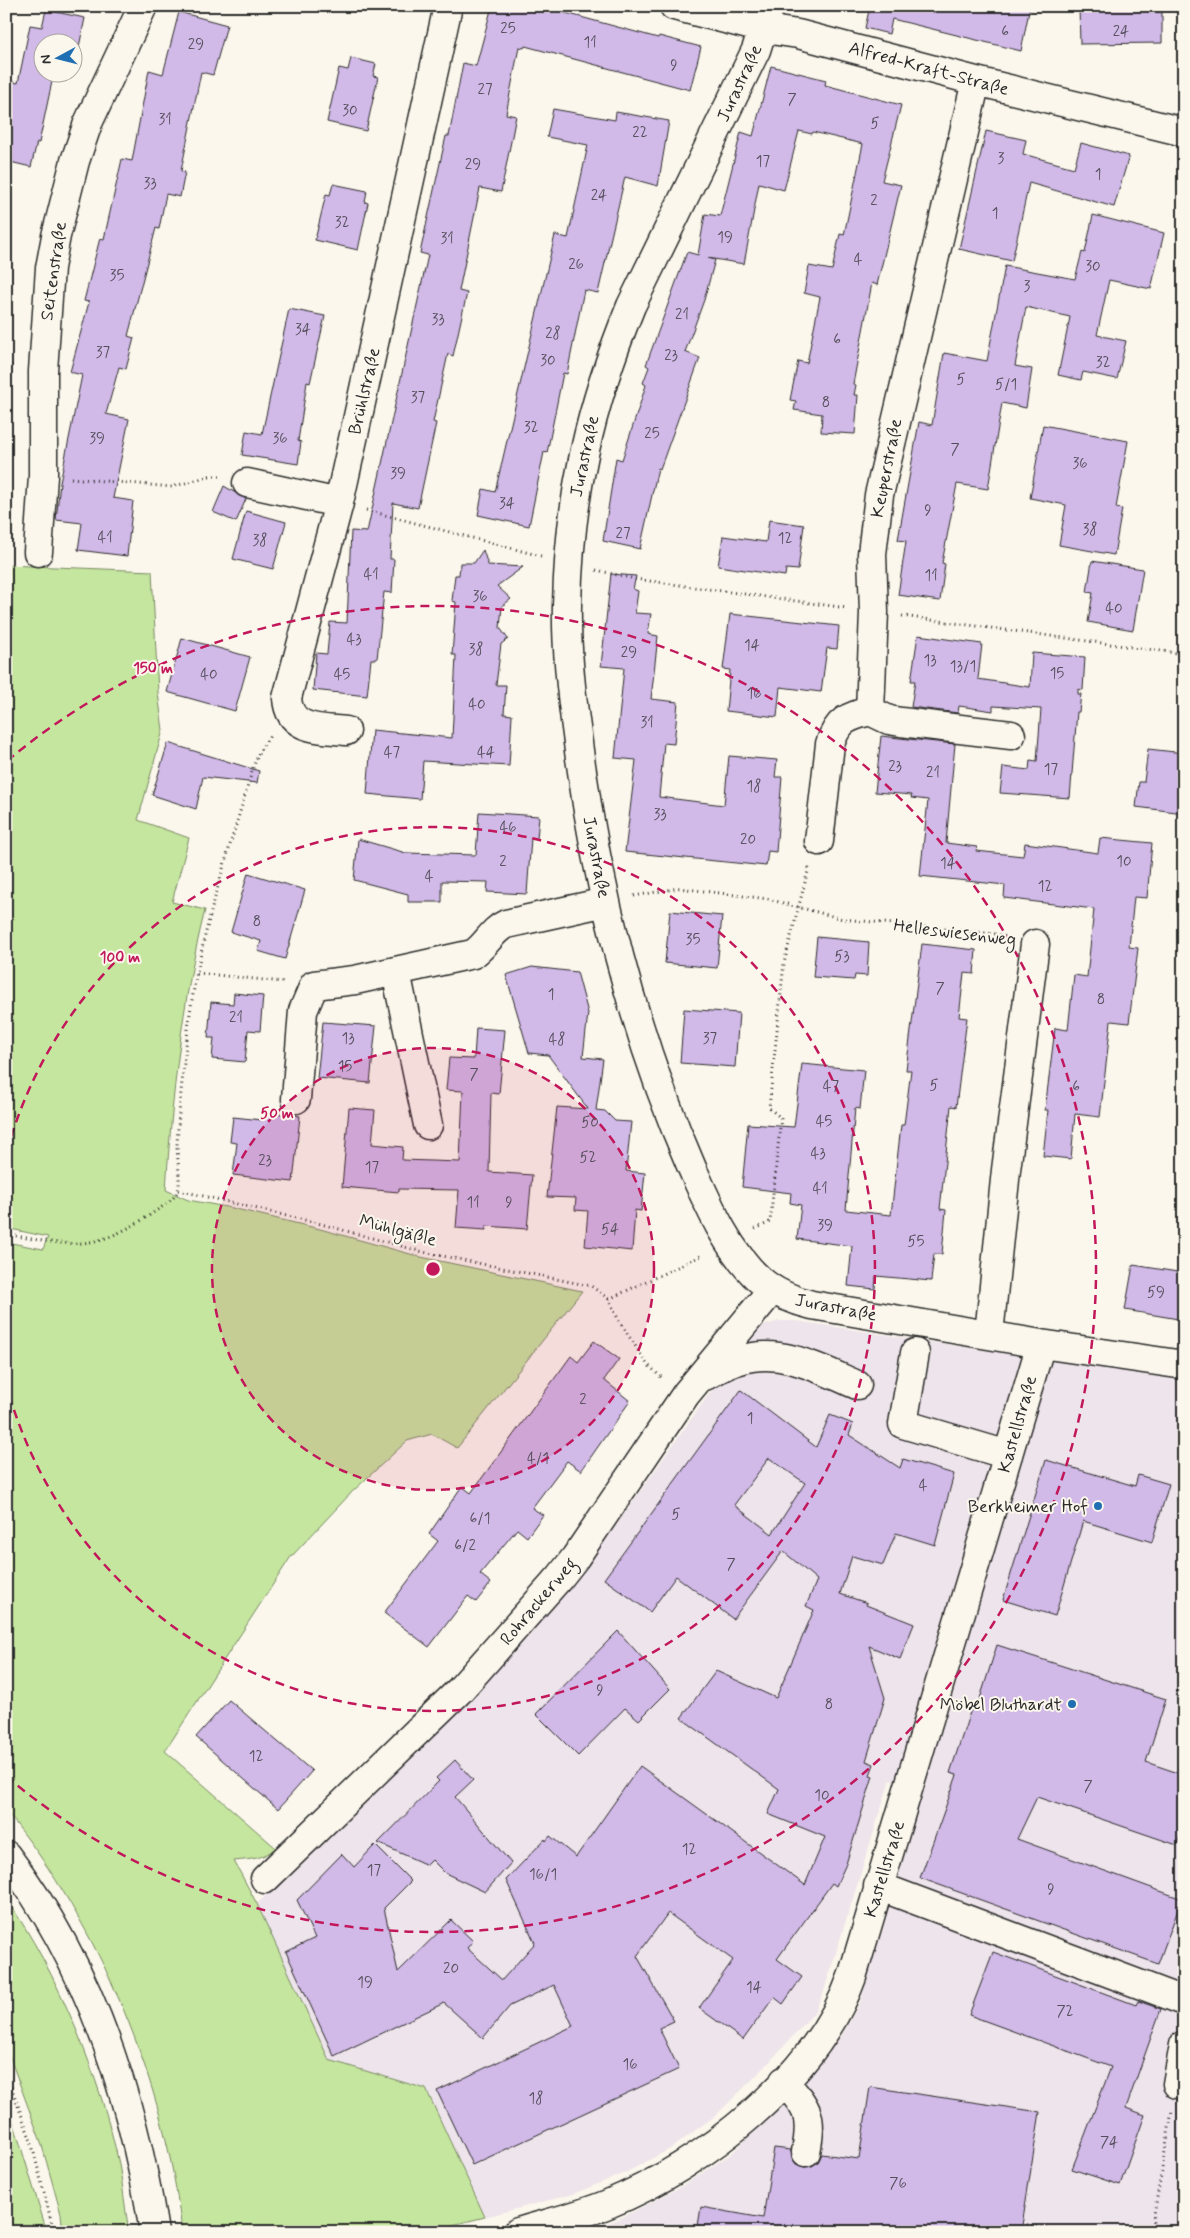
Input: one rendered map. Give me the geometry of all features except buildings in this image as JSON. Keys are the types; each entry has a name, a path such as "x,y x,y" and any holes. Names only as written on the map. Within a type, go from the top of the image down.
{"street":[{"name":"Seitenstraße","path":"38,552 43,476 42,371 50,268 56,236 75,161 88,123 143,6"},
{"name":"Brühlstraße","path":"288,709 289,685 339,503 448,6"},
{"name":"Alfred-Kraft-Straße","path":"674,6 767,18 798,34 976,81 1184,132"},
{"name":"Jurastraße","path":"767,18 756,50 632,306 616,344 596,404 581,459 572,515 567,640 570,678 584,788 606,902 628,988 661,1089 702,1191 730,1242 758,1278 772,1290 796,1301 812,1305 1184,1366"},
{"name":"Keuperstraße","path":"870,710 874,612 872,554 878,495 976,81"},
{"path":"248,483 339,503"},
{"path":"288,709 292,717 310,727 346,731"},
{"path":"819,841 830,744 834,732 849,716 870,710 889,720 1011,735"},
{"path":"296,1099 304,1012 314,985 355,980 473,954 480,950 500,926 606,902"},
{"name":"Helleswiesenweg","path":"989,1334 1006,1170 1035,944"},
{"path":"396,972 428,1125"},
{"name":"Rohrackerweg","path":"265,1879 459,1691 554,1584 575,1558 692,1386 772,1290"},
{"name":"Kastellstraße","path":"518,2232 609,2204 674,2170 728,2134 784,2081 820,2038 839,2010 852,1977 1041,1344"},
{"path":"916,1352 903,1424 1008,1456"},
{"path":"692,1386 740,1360 771,1356 802,1362 857,1385"},
{"path":"6,1855 40,1904 68,1954 93,2006 111,2050 131,2114 143,2164 154,2232"},
{"path":"878,1886 1184,2001"},
{"path":"1177,2084 1184,2044"},
{"path":"784,2081 800,2099 809,2118 810,2130 806,2152"}],"path":[{"path":"43,476 172,486 217,476 248,483"},
{"path":"339,503 635,580 1184,654"},
{"path":"6,1234 54,1244 87,1243 117,1234 131,1227 169,1202 178,1190 177,1143 189,1021 204,942 253,768 259,752 288,709"},
{"path":"692,1386 658,1375 647,1364 619,1321 609,1299 770,1222 781,1118 769,1108 784,963 813,849 819,841"},
{"name":"Helleswiesenweg","path":"606,902 664,889 679,888 758,897 843,919 996,934 1035,944"},
{"path":"197,973 314,985"},
{"name":"Mühlgäßle","path":"178,1190 321,1224 423,1252 591,1286 609,1299"},
{"path":"6,2073 31,2141 54,2232"},
{"path":"1151,2232 1177,2084"},
{"path":"1022,2224 1062,2232 1097,2232"},
{"path":"1183,2232 1184,2224"}],"shaded area":[{"path":"779,1321 797,1321 1184,1381 1184,2181 1177,2232 585,2232 621,2218 679,2188 731,2154 804,2082 842,2035 860,2003 891,1902 892,1881 922,1789 890,1780 823,1994 814,2013 762,2070 715,2116 670,2149 623,2174 573,2194 485,2217 426,2089 329,2060 257,1904 495,1672 587,1566 750,1336 762,1326"}],"green space":[{"path":"6,565 152,571 158,693 163,730 138,820 189,838 172,902 205,910 190,979 179,1049 166,1190 188,1200 232,1208 320,1229 421,1257 582,1291 457,1448 432,1434 407,1441 352,1492 290,1558 165,1751 276,1848 260,1857 234,1861 257,1904 329,2060 426,2089 485,2217 424,2232 182,2232 174,2176 161,2120 144,2064 123,2009 99,1956 71,1904 40,1856 6,1811 6,1242 43,1249 48,1237 6,1228"},
{"path":"6,1899 43,1958 75,2026 89,2062 111,2131 119,2164 129,2232 63,2232 61,2214 41,2142 6,2047"},
{"path":"6,2098 47,2232 6,2232"}],"place":[{"name":"Berkheimer Hof","path":"1098,1506"},
{"name":"Möbel Bluthardt","path":"1072,1704"}]}
